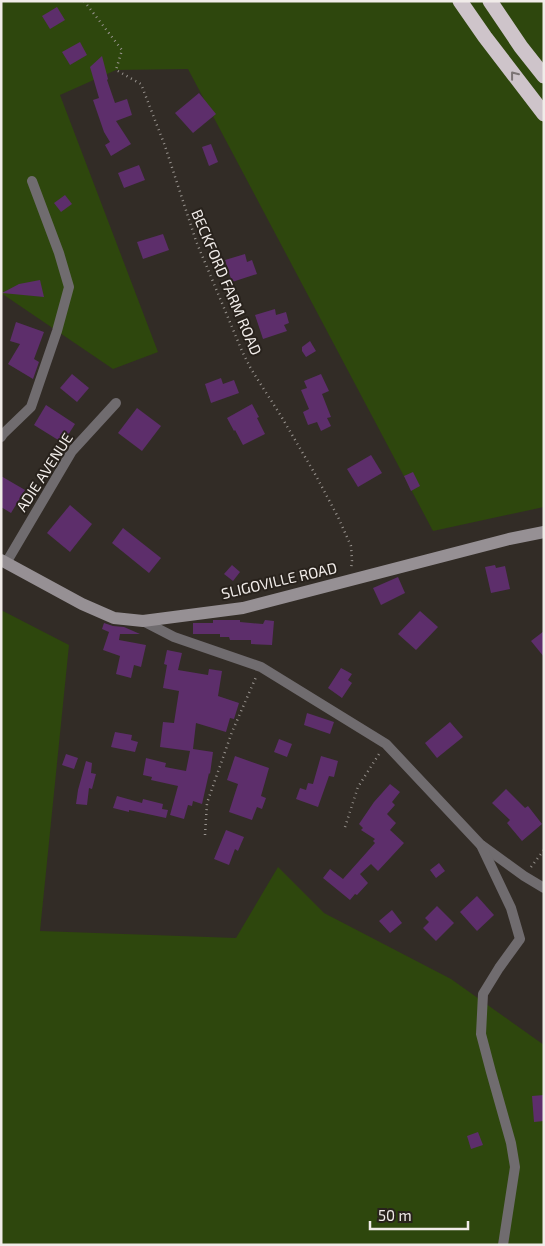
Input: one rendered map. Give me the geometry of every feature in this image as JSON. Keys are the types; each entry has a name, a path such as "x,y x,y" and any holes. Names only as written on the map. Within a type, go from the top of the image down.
{"highway":[{"path":"460,1 544,114"},
{"path":"490,1 521,47 544,76"}],"street":[{"path":"1,438 31,406 69,286 32,181"},
{"name":"ADIE AVENUE","path":"4,562 72,451 116,403"},
{"name":"SLIGOVILLE ROAD","path":"4,562 82,604 114,618 143,621 243,608 509,539 544,532"},
{"path":"143,621 174,637 261,667 386,744 480,844 544,888"},
{"path":"480,844 511,908 520,939 498,968 483,994 481,1034 511,1143 515,1168 503,1245"}],"path":[{"name":"BECKFORD FARM ROAD","path":"84,1 122,50 116,70 141,84 165,146 196,241 242,350 251,369 315,474 351,546 352,561 349,581"},
{"path":"205,835 207,803 232,732 261,667"},
{"path":"345,827 358,787 386,744"},
{"path":"524,876 544,850"}],"green space":[{"path":"1,1 544,1 544,507 433,531 188,69 116,70 60,95 158,352 113,369 1,293"},
{"path":"1,610 69,645 40,931 236,938 278,867 324,913 451,979 544,1045 544,1245 1,1245"}],"building":[{"path":"57,7 65,20 50,29 42,16"},
{"path":"80,42 87,55 70,65 62,52"},
{"path":"102,56 107,80 115,103 127,99 132,115 116,121 131,144 111,156 105,145 110,142 104,132 93,100 99,98 90,67"},
{"path":"199,93 216,114 193,133 175,113"},
{"path":"211,144 218,162 209,166 202,147"},
{"path":"139,165 145,180 124,188 118,173"},
{"path":"65,195 72,204 61,212 54,203"},
{"path":"163,234 169,250 143,259 137,242"},
{"path":"245,254 247,262 252,260 257,274 232,282 225,260"},
{"path":"40,280 44,297 2,293 19,284"},
{"path":"275,309 276,315 286,312 289,323 284,325 287,331 263,339 255,315"},
{"path":"16,322 44,332 34,359 39,362 33,379 8,364 20,344 10,341"},
{"path":"310,341 316,351 306,357 302,347"},
{"path":"72,374 89,388 77,402 60,388"},
{"path":"321,374 329,391 322,394 331,417 327,418 331,426 321,431 317,422 308,425 303,412 309,409 301,390 307,388 304,381"},
{"path":"221,378 223,384 234,380 239,393 211,403 205,384"},
{"path":"252,404 265,434 243,445 227,418"},
{"path":"46,405 75,424 63,443 34,425"},
{"path":"137,408 161,426 142,451 118,433"},
{"path":"371,455 382,473 358,487 347,469"},
{"path":"413,472 420,486 411,491 404,476"},
{"path":"1,476 25,490 11,513 1,507"},
{"path":"70,505 92,524 70,552 47,533"},
{"path":"123,528 161,558 149,573 112,543"},
{"path":"232,565 240,572 233,581 224,574"},
{"path":"495,565 496,568 505,566 510,589 491,593 485,567"},
{"path":"398,577 405,593 381,605 373,588"},
{"path":"420,611 438,627 416,650 398,634"},
{"path":"213,620 240,620 240,622 263,624 265,620 274,621 272,645 251,644 251,640 230,640 229,637 220,637 220,634 193,634 193,623 213,623"},
{"path":"104,623 124,627 140,634 120,634 119,640 146,645 141,667 134,665 131,678 116,674 120,656 103,650 109,632 102,629"},
{"path":"544,631 544,657 531,641"},
{"path":"167,650 182,653 178,670 208,675 209,669 222,671 218,696 239,703 234,719 230,718 226,732 196,723 193,749 213,752 210,774 202,804 193,801 192,806 188,805 184,819 170,815 178,786 151,780 152,777 143,775 146,758 166,763 165,767 186,771 190,751 160,747 163,722 174,723 179,691 163,688 167,665 164,664"},
{"path":"341,668 352,674 348,680 352,683 342,698 328,688"},
{"path":"307,713 334,722 330,734 304,725"},
{"path":"450,722 463,737 437,758 425,743"},
{"path":"115,732 132,735 131,740 138,742 135,752 111,747"},
{"path":"279,739 292,744 287,757 274,752"},
{"path":"66,754 78,758 74,769 62,765"},
{"path":"235,756 269,768 261,796 266,798 262,809 257,807 252,820 229,812 238,784 227,780"},
{"path":"321,756 338,761 334,777 329,776 318,807 296,799 300,788 306,790 308,783 313,784"},
{"path":"86,761 92,763 91,773 96,774 92,789 89,788 87,805 76,804 78,790"},
{"path":"390,784 400,792 392,802 395,805 387,814 396,823 390,830 404,843 378,871 371,864 360,874 368,883 350,900 323,878 330,869 343,879 375,843 373,841 375,839 361,830 363,828 359,824 374,802"},
{"path":"506,789 525,808 528,806 542,824 522,841 507,823 510,820 492,803"},
{"path":"117,796 142,803 143,799 163,804 162,809 168,810 166,818 113,808"},
{"path":"226,830 244,837 238,851 235,849 229,865 214,859"},
{"path":"439,863 445,871 436,878 430,870"},
{"path":"477,896 494,915 477,931 460,912"},
{"path":"437,906 454,923 436,941 423,928 429,922 425,918"},
{"path":"392,910 402,923 390,933 379,921"},
{"path":"544,1095 544,1121 534,1122 532,1096"},
{"path":"478,1132 483,1145 471,1149 467,1136"}]}
